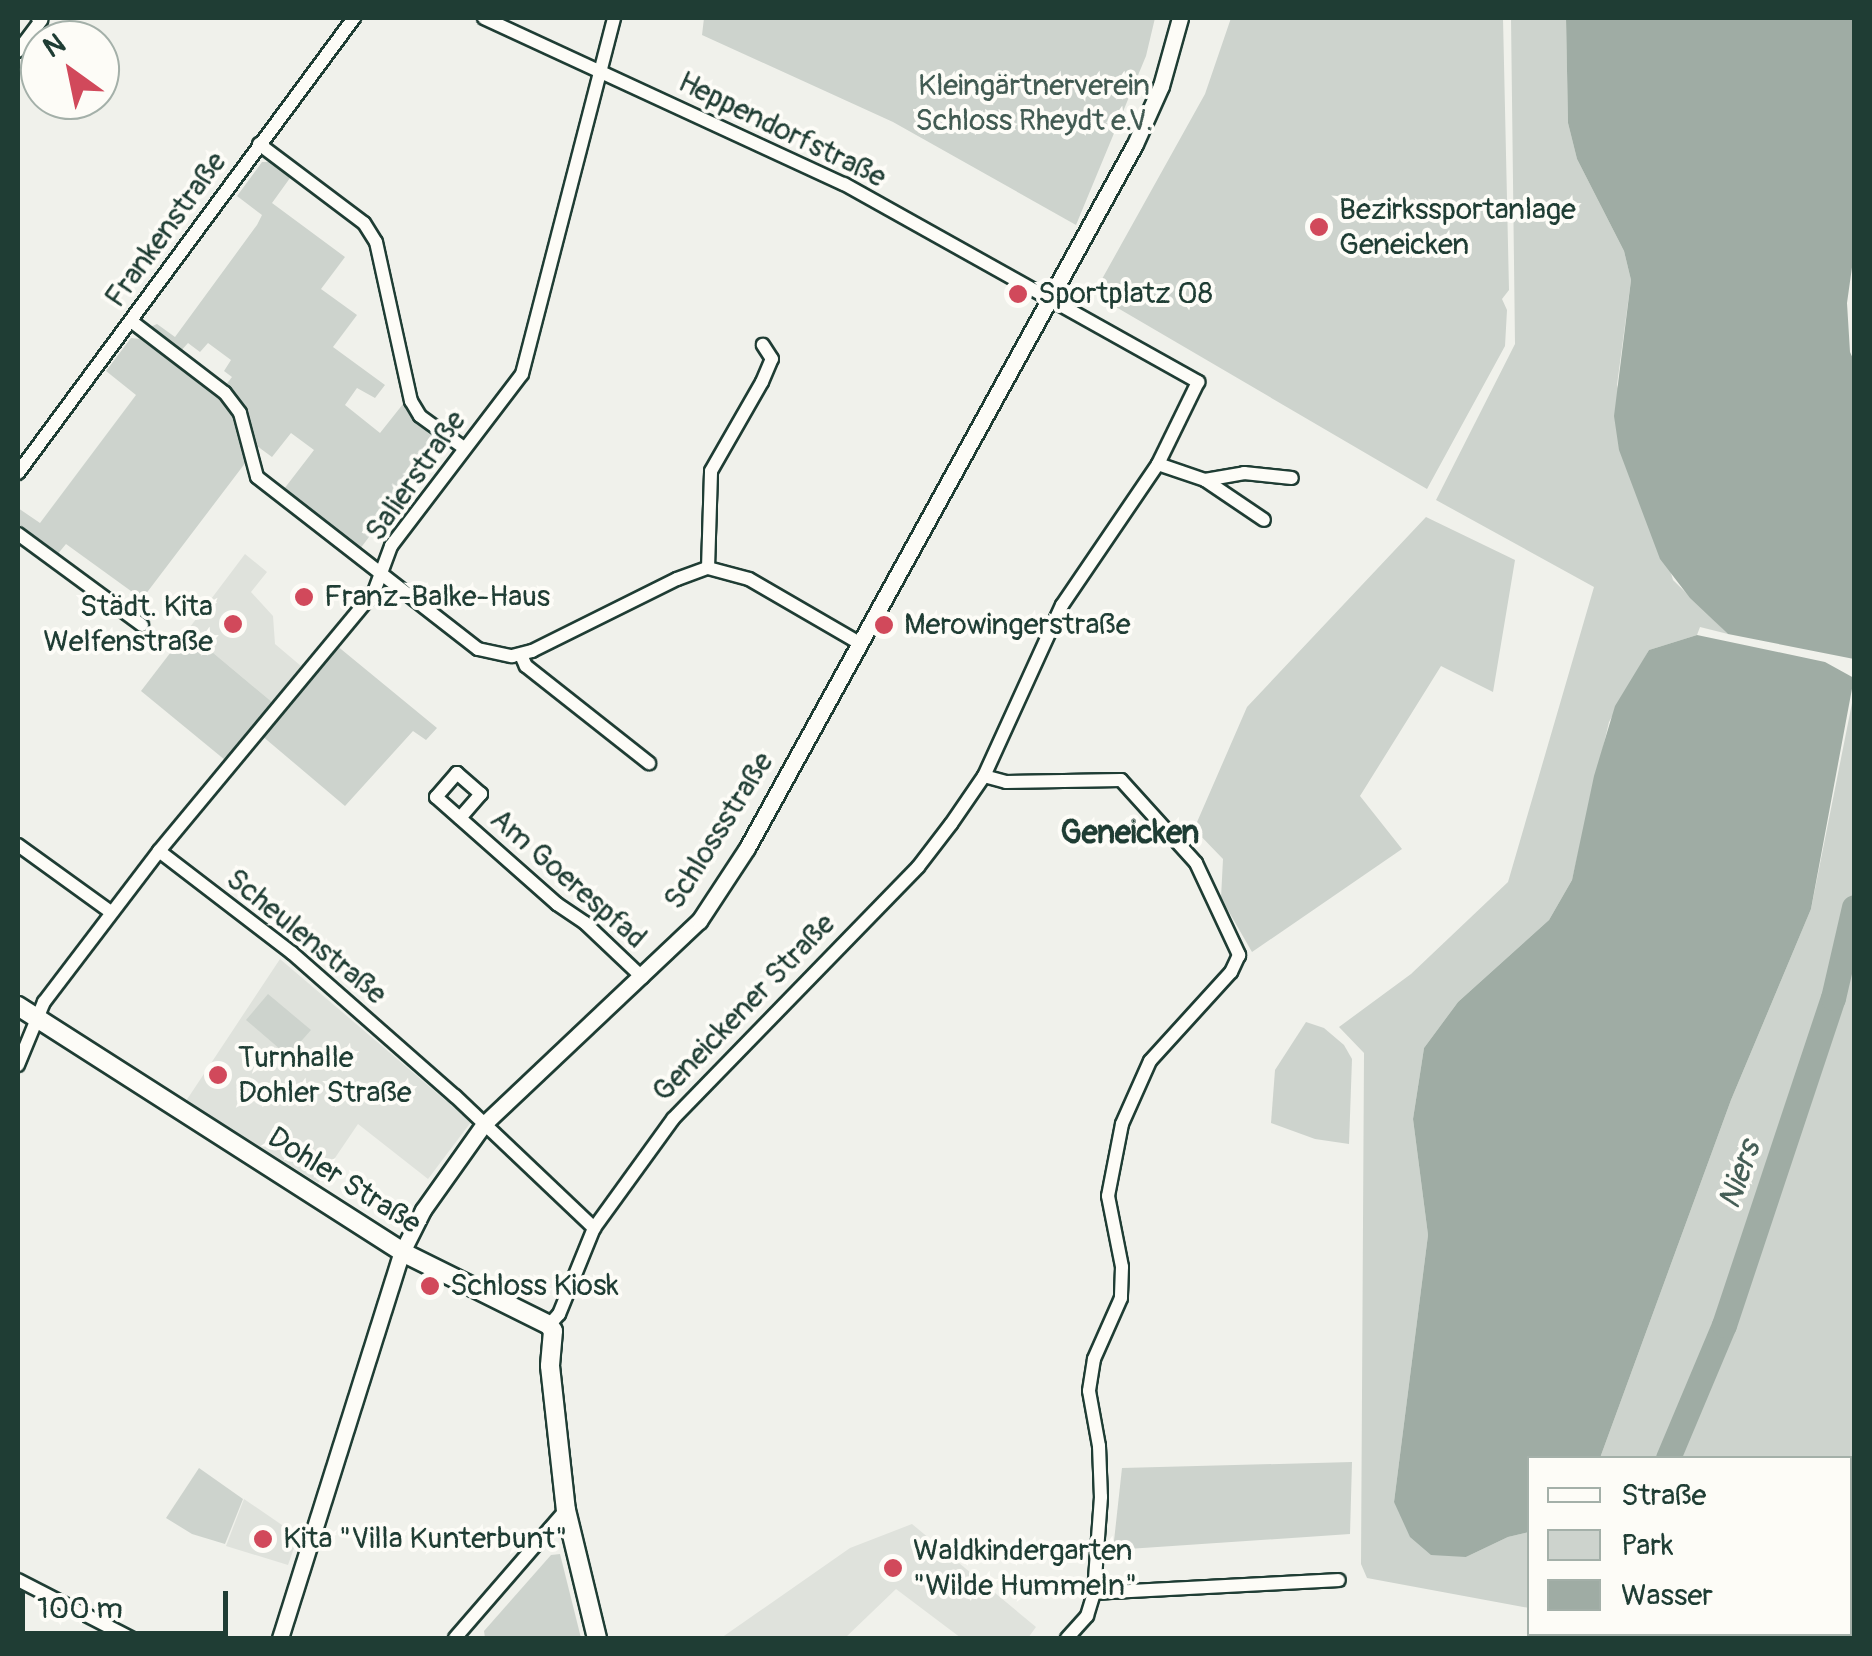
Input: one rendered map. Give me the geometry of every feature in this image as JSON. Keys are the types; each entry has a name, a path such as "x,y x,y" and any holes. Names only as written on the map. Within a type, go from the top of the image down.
{"main road":[{"name":"Dohler Straße","path":"18,1006 402,1252 549,1324"},
{"path":"549,1324 554,1331 550,1366 566,1510 597,1638"}],"street":[{"path":"18,50 41,20 38,18"},
{"name":"Frankenstraße","path":"18,472 354,18"},
{"name":"Heppendorfstraße","path":"484,18 844,184 1052,298"},
{"name":"Salierstraße","path":"18,1065 34,1017 158,852 374,592 391,546 528,364 614,18"},
{"name":"Schlossstraße","path":"280,1638 402,1252 446,1173 484,1124 699,920 722,886 861,644 1135,144 1161,86 1180,18"},
{"path":"260,144 364,223 376,242 410,401 420,416 464,448"},
{"name":"Geneickener Straße","path":"549,1324 559,1314 594,1228 673,1119 918,868 984,776 1062,605 1158,464 1198,382 1052,298"},
{"path":"131,321 225,393 240,413 258,477 467,643 500,655 521,655 708,568 749,580 861,644"},
{"path":"708,568 711,471 772,359 763,345"},
{"path":"1158,464 1206,480 1264,520"},
{"path":"1206,480 1244,473 1292,478"},
{"path":"18,534 142,624"},
{"path":"521,655 526,666 649,764"},
{"path":"984,776 1006,782 1121,780 1196,863 1240,955 1231,972 1150,1061 1122,1124 1108,1196 1122,1268 1121,1298 1094,1359 1088,1391 1099,1446 1101,1497 1094,1593 1087,1616 1067,1638"},
{"name":"Am Goerespfad","path":"460,818 642,977"},
{"path":"18,845 111,912"},
{"name":"Scheulenstraße","path":"158,852 292,953 594,1228"},
{"path":"464,1636 566,1510"},
{"path":"18,1580 131,1638"},
{"path":"1094,1593 1339,1580"}],"shaded area":[{"name":"Städt. Kita Welfenstraße","path":"245,554 267,572 251,592 273,616 275,644 301,666 272,702 187,631"},
{"path":"280,959 471,1122 428,1179 358,1124 318,1183 186,1101"},
{"name":"Kita \"Villa Kunterbunt\"","path":"244,1499 282,1525 300,1531 288,1565 226,1546"},
{"name":"Waldkindergarten \"Wilde Hummeln\"","path":"912,1524 1036,1627 1028,1638 961,1638 896,1589 845,1638 721,1638 850,1548"}],"green space":[{"name":"Kleingärtnerverein Schloss Rheydt e.V.","path":"704,18 1155,18 1146,56 1076,225 893,122 702,35"},
{"name":"Bezirkssportanlage Geneicken","path":"1231,18 1503,18 1509,290 1502,299 1507,310 1505,346 1427,489 1104,300 1097,288 1205,94"},
{"path":"1511,18 1566,18 1568,123 1577,159 1624,251 1631,280 1617,385 1673,580 1728,634 1700,627 1697,635 1649,650 1609,722 1572,880 1549,920 1458,1002 1424,1048 1413,1119 1428,1235 1394,1502 1466,1557 1527,1532 1527,1608 1367,1578 1361,1564 1364,1053 1339,1027 1411,974 1508,882 1594,587 1436,500 1515,344"},
{"path":"262,162 270,162 290,178 272,203 345,257 321,289 357,315 333,347 385,385 375,398 357,388 345,405 380,433 403,404 414,422 440,442 360,549 284,489 314,450 291,433 272,457 257,446 244,404 225,386 232,377 224,371 231,360 208,343 200,352 188,343 180,352 148,328 157,324 175,337 257,225 262,215 237,196"},
{"path":"131,338 141,339 226,405 235,420 246,462 142,599 66,544 56,556 18,527 18,508 40,523 136,395 106,371"},
{"path":"1426,517 1515,560 1493,692 1441,666 1360,796 1402,849 1252,952 1221,898 1223,859 1194,829 1247,707"},
{"path":"187,631 272,702 225,760 141,691"},
{"path":"336,645 437,728 426,740 413,731 345,806 261,735"},
{"path":"1854,693 1854,1638 1542,1638 1852,1636 1852,1456 1601,1456 1731,1100 1811,909"},
{"path":"268,994 311,1030 288,1056 246,1020"},
{"path":"1306,1022 1324,1028 1344,1045 1352,1059 1349,1144 1315,1139 1271,1123 1275,1070"},
{"path":"1352,1462 1350,1534 1113,1550 1122,1468"},
{"path":"199,1468 243,1499 225,1544 192,1534 166,1518"},
{"path":"560,1554 581,1638 485,1638 484,1631 551,1555"}],"water":[{"path":"1566,18 1854,18 1854,253 1847,303 1854,361 1854,659 1728,634 1690,598 1660,559 1619,450 1614,416 1631,280 1624,251 1577,159 1568,123"},
{"path":"1697,635 1825,662 1854,678 1811,909 1731,1100 1601,1456 1527,1456 1527,1532 1466,1557 1431,1555 1410,1537 1394,1502 1428,1235 1413,1119 1424,1048 1458,1002 1549,920 1572,880 1594,776 1615,706 1649,650"}],"waterway":[{"name":"Niers","path":"1669,1456 1724,1325 1833,998 1854,907"}],"place":[{"name":"Bezirkssportanlage Geneicken","path":"1319,227"},
{"name":"Sportplatz 08","path":"1018,294"},
{"name":"Franz-Balke-Haus","path":"304,597"},
{"name":"Städt. Kita Welfenstraße","path":"233,624"},
{"name":"Merowingerstraße","path":"884,625"},
{"name":"Turnhalle Dohler Straße","path":"218,1075"},
{"name":"Schloss Kiosk","path":"430,1286"},
{"name":"Kita \"Villa Kunterbunt\"","path":"263,1539"},
{"name":"Waldkindergarten \"Wilde Hummeln\"","path":"893,1568"}],"district":[{"name":"Geneicken","path":"1130,833"}]}
